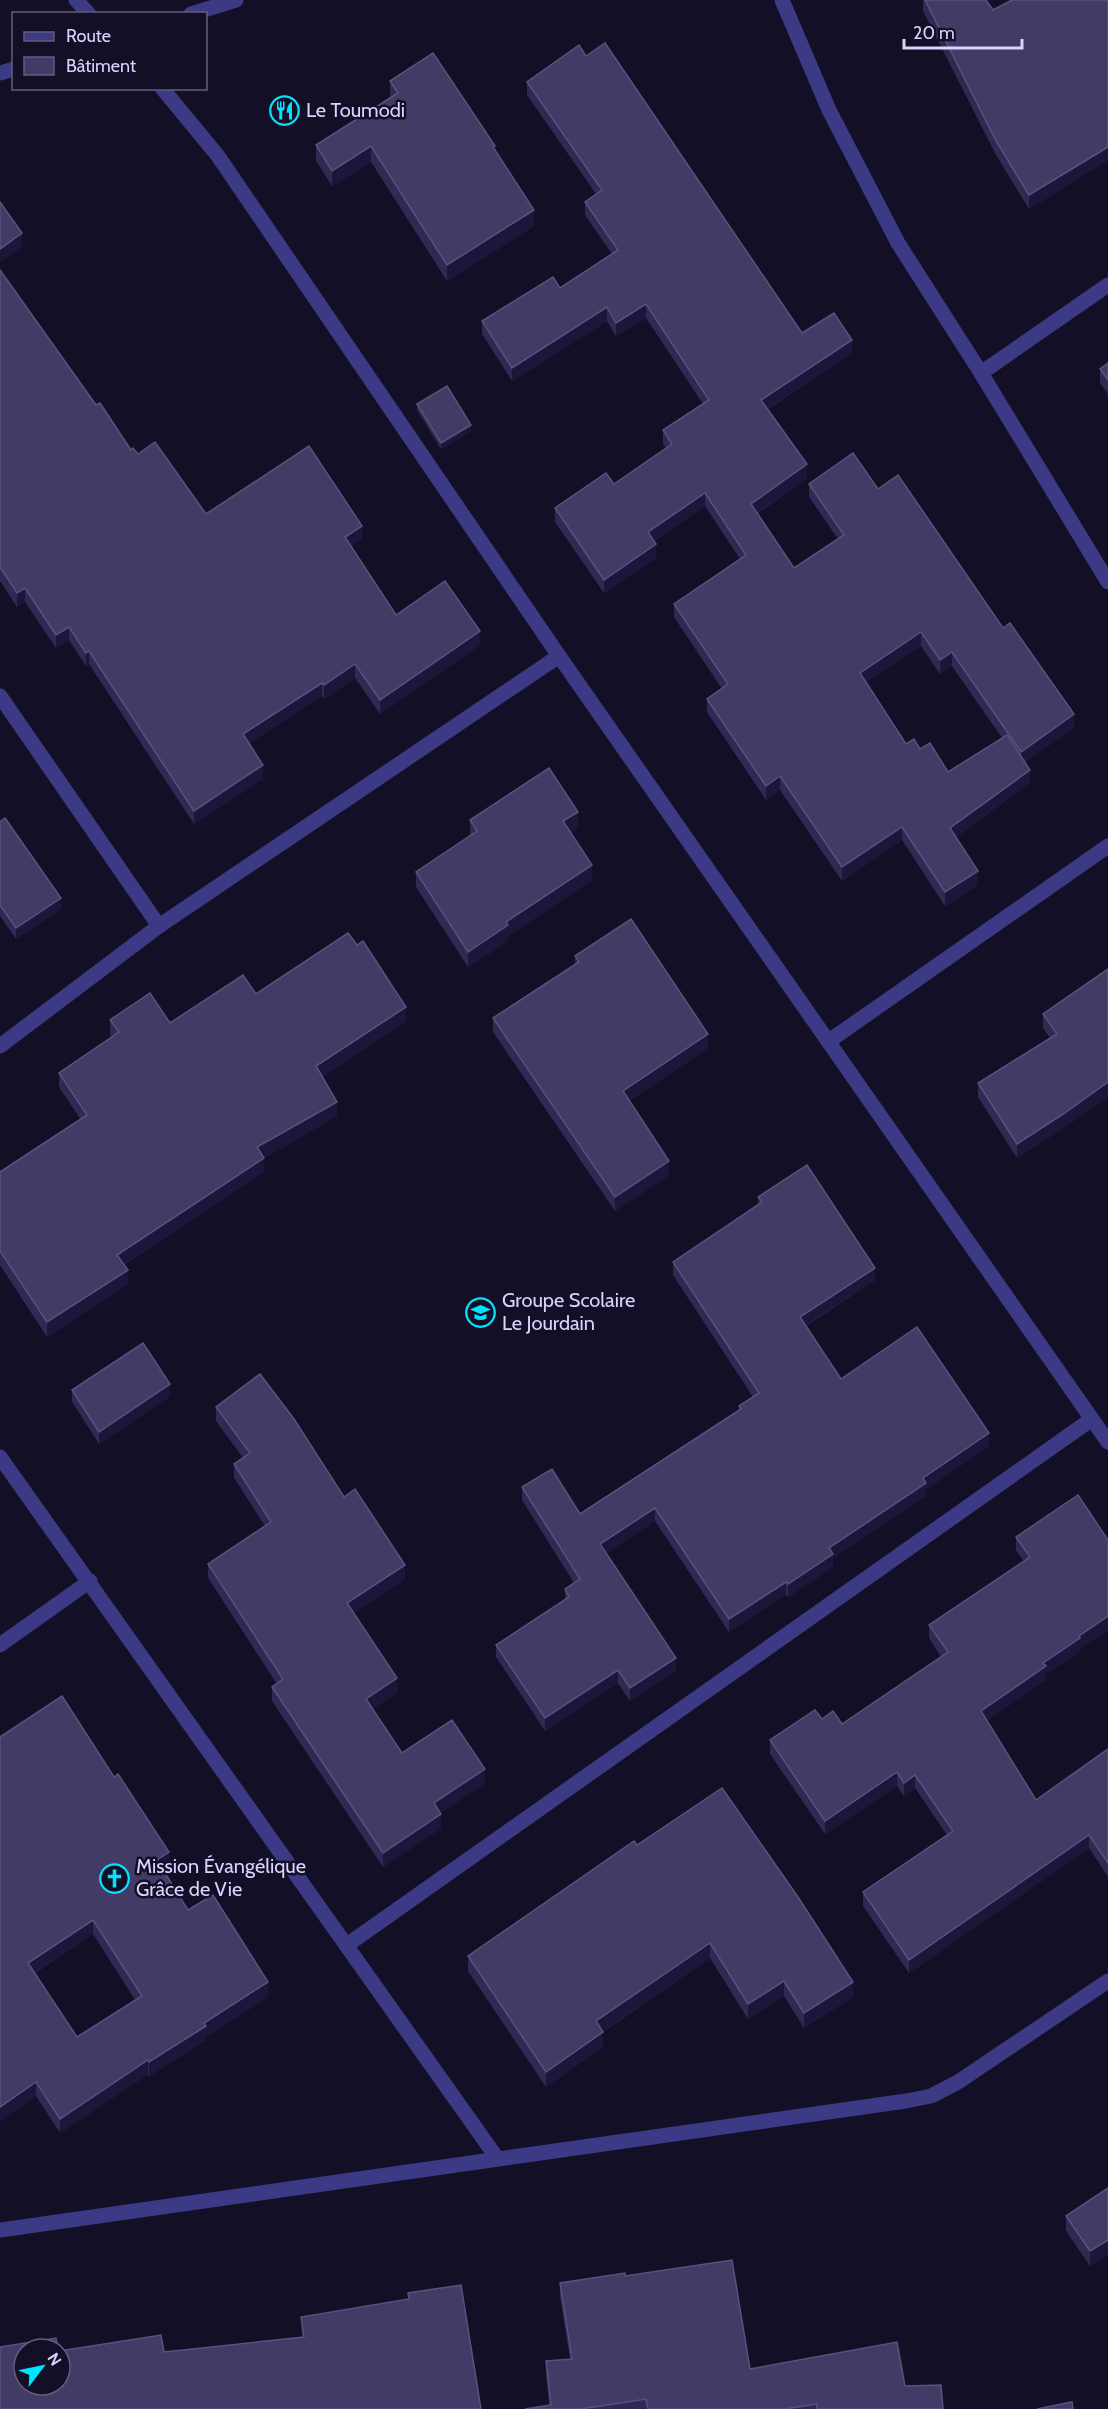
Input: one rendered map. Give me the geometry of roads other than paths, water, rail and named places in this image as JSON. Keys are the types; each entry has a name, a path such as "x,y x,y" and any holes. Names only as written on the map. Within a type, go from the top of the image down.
{"street":[{"path":"76,0 87,12"},
{"path":"197,12 236,0"},
{"path":"782,0 829,111 898,243 981,373 1108,582"},
{"path":"164,90 218,156 559,656 1108,1442"},
{"path":"981,373 1108,285"},
{"path":"0,1046 159,926 559,656"},
{"path":"0,696 159,926"},
{"path":"829,1041 1108,846"},
{"path":"347,1945 1092,1419"},
{"path":"0,1456 497,2158"},
{"path":"0,1645 90,1581"},
{"path":"0,2230 931,2096 958,2082 1108,1981"}],"place":[{"name":"Le Toumodi","path":"285,110"},
{"name":"Groupe Scolaire Le Jourdain","path":"481,1312"},
{"name":"Mission Évangélique Grâce de Vie","path":"115,1878"}]}
